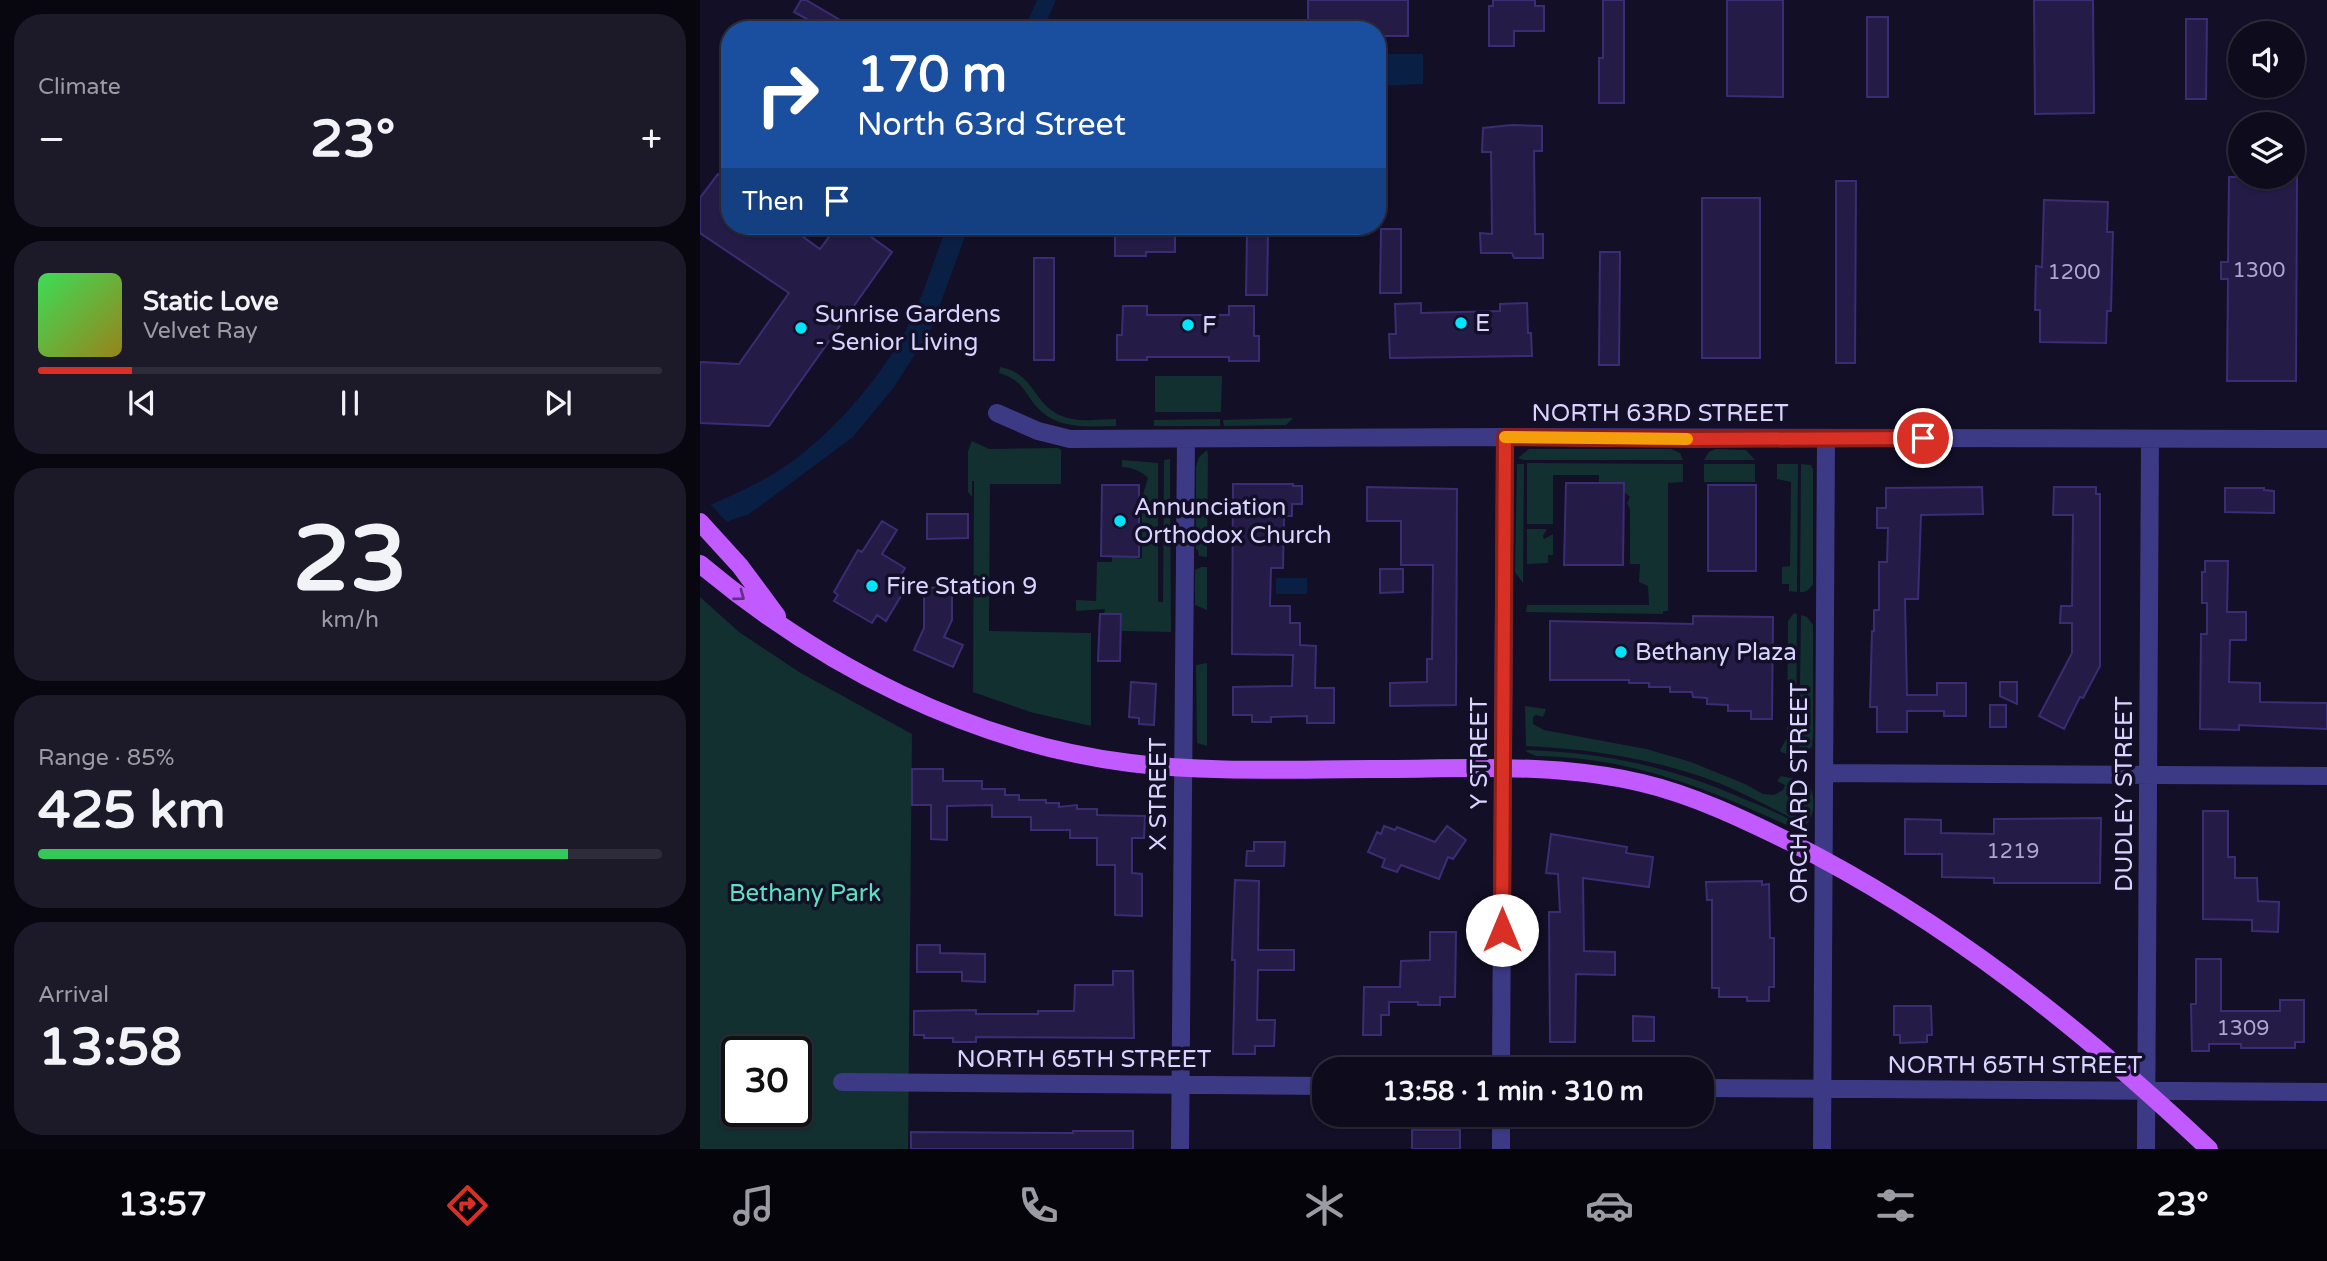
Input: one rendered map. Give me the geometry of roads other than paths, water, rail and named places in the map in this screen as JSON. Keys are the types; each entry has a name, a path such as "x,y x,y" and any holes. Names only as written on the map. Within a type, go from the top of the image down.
{"main road":[{"path":"700,522 740,565 783,625"},
{"path":"700,564 749,603 898,694 972,724 1063,751 1128,762 1183,767 1503,769 1591,774 1656,786 1725,812 1824,859 1915,913 1981,957 2064,1020 2146,1090 2209,1149"}],"street":[{"name":"NORTH 63RD STREET","path":"997,412 1038,431 1070,439 2327,439"},
{"name":"Y STREET","path":"1501,1057 1505,437"},
{"name":"ORCHARD STREET","path":"1822,1149 1826,438"},
{"name":"X STREET","path":"1180,1149 1186,439"},
{"name":"DUDLEY STREET","path":"2146,1149 2150,439"},
{"path":"1824,773 2327,776"},
{"name":"NORTH 65TH STREET","path":"842,1082 1312,1086"},
{"name":"NORTH 65TH STREET","path":"1714,1088 2327,1092"},
{"path":"1501,1127 1501,1149"}],"water":[{"path":"1037,0 1056,0 1047,21 1028,21"},
{"path":"1386,54 1423,54 1423,84 1386,86"},
{"path":"944,235 966,235 931,329 894,387 853,437 749,514 700,531 700,509 780,470 838,421 868,388 893,352 922,295"},
{"path":"1276,578 1307,578 1307,594 1276,594"}],"place":[{"name":"E","path":"1461,323"},
{"name":"F","path":"1188,325"},
{"name":"Sunrise Gardens - Senior Living","path":"801,328"},
{"name":"Annunciation Orthodox Church","path":"1120,521"},
{"name":"Fire Station 9","path":"872,586"},
{"name":"Bethany Plaza","path":"1621,652"}],"park label":[{"name":"Bethany Park","path":"805,893"}]}
